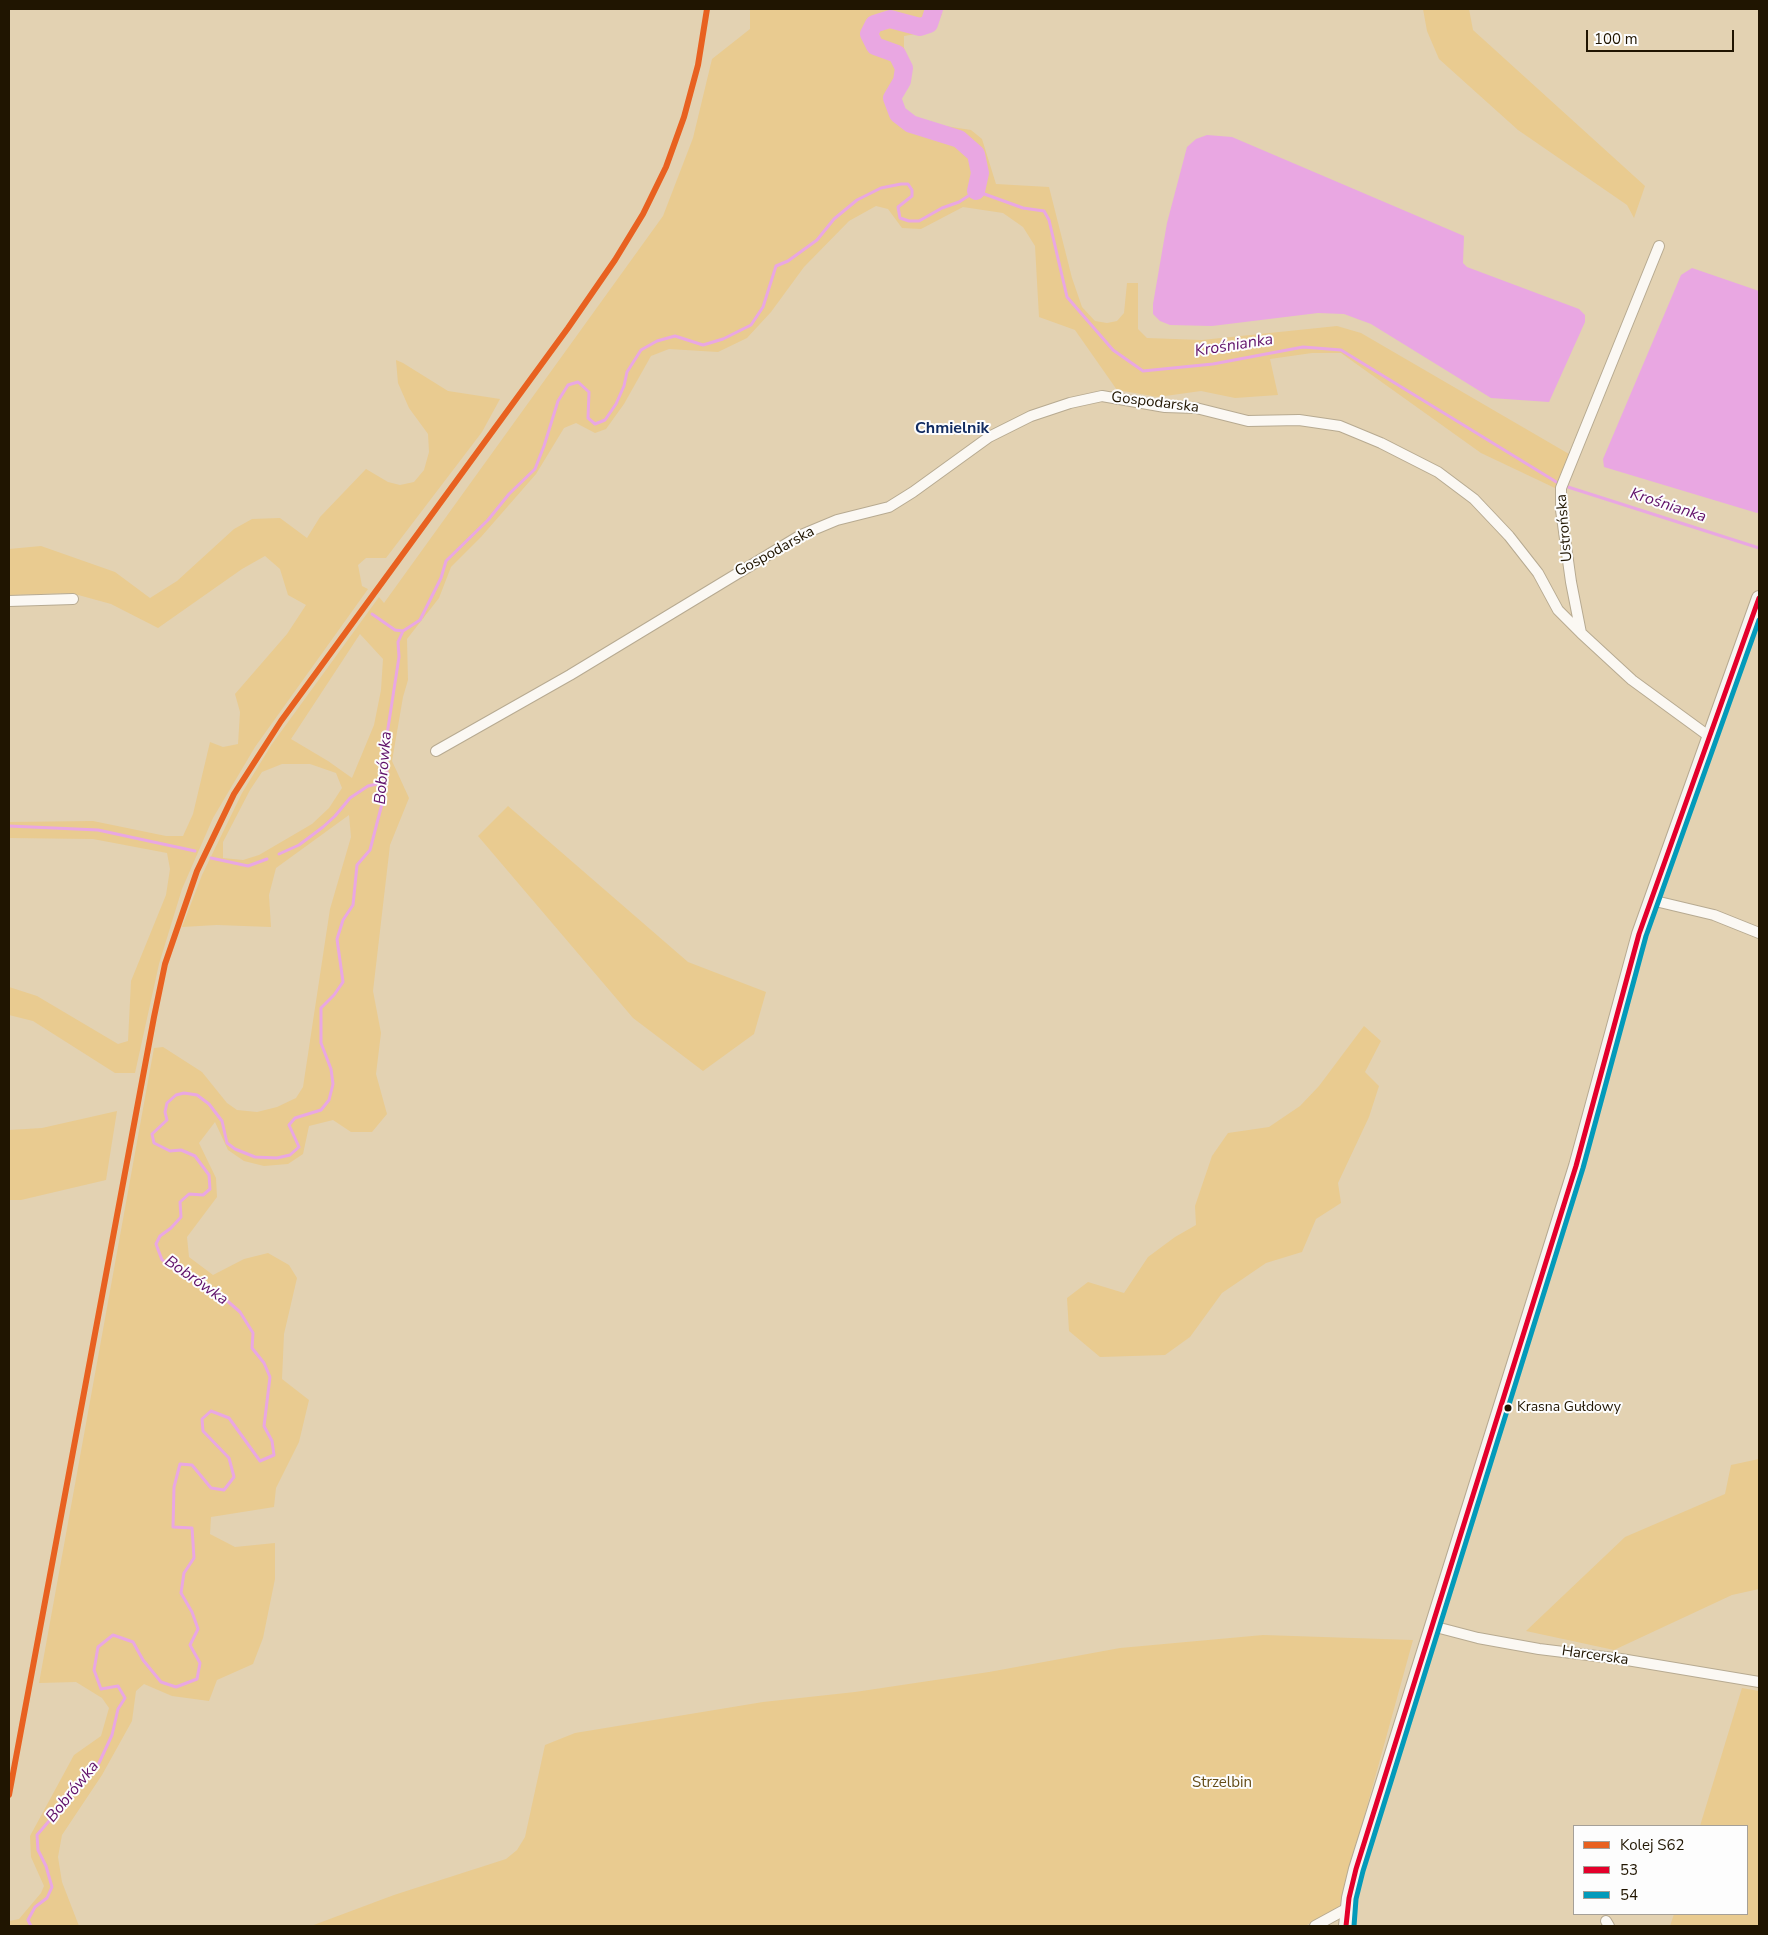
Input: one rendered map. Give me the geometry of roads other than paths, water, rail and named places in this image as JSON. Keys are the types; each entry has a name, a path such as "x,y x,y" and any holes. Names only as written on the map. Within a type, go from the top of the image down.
{"street":[{"name":"Ustrońska","path":"1581,633 1571,582 1561,510 1563,484 1659,246"},
{"name":"Gospodarska","path":"436,751 570,675 801,535 837,520 889,506 913,492 989,437 1030,416 1070,403 1102,396 1165,407 1196,408 1248,421 1299,420 1340,426 1381,443 1438,472 1474,499 1509,536 1538,573 1558,610 1581,633"},
{"path":"1346,1926 1349,1903 1359,1860 1576,1166 1629,965 1759,598"},
{"path":"9,601 73,599"},
{"path":"1581,633 1632,680 1710,736"},
{"path":"1651,900 1714,915 1759,933"},
{"name":"Harcerska","path":"1432,1626 1478,1638 1759,1682"},
{"path":"1315,1926 1349,1903"}],"waterway":[{"name":"Bobrówka","path":"934,9 929,24 920,27 890,19 874,24 869,34 875,46 897,54 904,68 902,81 892,98 898,114 911,124 959,139 976,154 980,173 976,191"},
{"name":"Bobrówka","path":"31,1926 28,1920 35,1907 47,1898 52,1887 46,1866 38,1850 37,1835 99,1763 112,1735 118,1709 125,1698 118,1686 101,1689 94,1670 98,1647 113,1635 133,1642 143,1660 161,1682 176,1687 197,1679 200,1663 190,1645 198,1629 192,1612 181,1593 184,1573 194,1558 192,1528 173,1527 174,1487 180,1464 192,1465 211,1488 224,1490 234,1477 229,1458 203,1431 202,1419 211,1411 229,1418 260,1461 274,1455 272,1441 264,1426 270,1377 264,1363 252,1348 253,1333 240,1312 224,1298 199,1279 162,1260 156,1244 160,1236 181,1217 180,1202 189,1194 203,1195 210,1189 209,1175 195,1156 181,1150 170,1151 154,1143 152,1134 167,1120 165,1112 167,1103 176,1095 184,1093 197,1095 209,1104 222,1121 227,1143 235,1149 255,1157 277,1158 290,1155 299,1147 289,1125 295,1118 321,1110 329,1100 333,1084 331,1069 321,1043 321,1008 334,995 343,982 337,939 343,920 353,905 357,865 370,850 383,800 387,773 386,741 399,657 398,642 403,631 420,620 441,578 446,561 488,520 509,494 535,469 558,401 568,385 578,382 589,392 588,418 595,424 605,420 616,404 624,386 627,372 641,350 657,341 675,336 703,345 723,339 751,325 763,307 776,266 788,261 817,240 834,219 857,200 881,188 908,184 912,190 912,196 898,207 900,218 909,221 919,221 942,208 959,202 976,191 1023,208 1044,211 1049,220 1067,297 1113,350 1143,371 1213,364 1303,347 1341,350 1558,483"},
{"name":"Krośnianka","path":"1568,487 1759,548"},
{"path":"372,614 395,630 403,631"},
{"path":"279,854 299,845 323,827 350,798 368,786 385,782"},
{"path":"9,826 98,830 195,851"},
{"path":"211,858 248,866 267,859"}],"rail line":[{"name":"S62","path":"9,1795 154,1017 165,964 197,871 234,794 281,721 568,328 615,260 643,214 666,167 684,117 698,65 707,9"}],"place":[{"name":"Krasna Gułdowy","path":"1508,1408"}],"district":[{"name":"Chmielnik","path":"952,429"}],"park label":[{"name":"Strzelbin","path":"1222,1783"}]}
